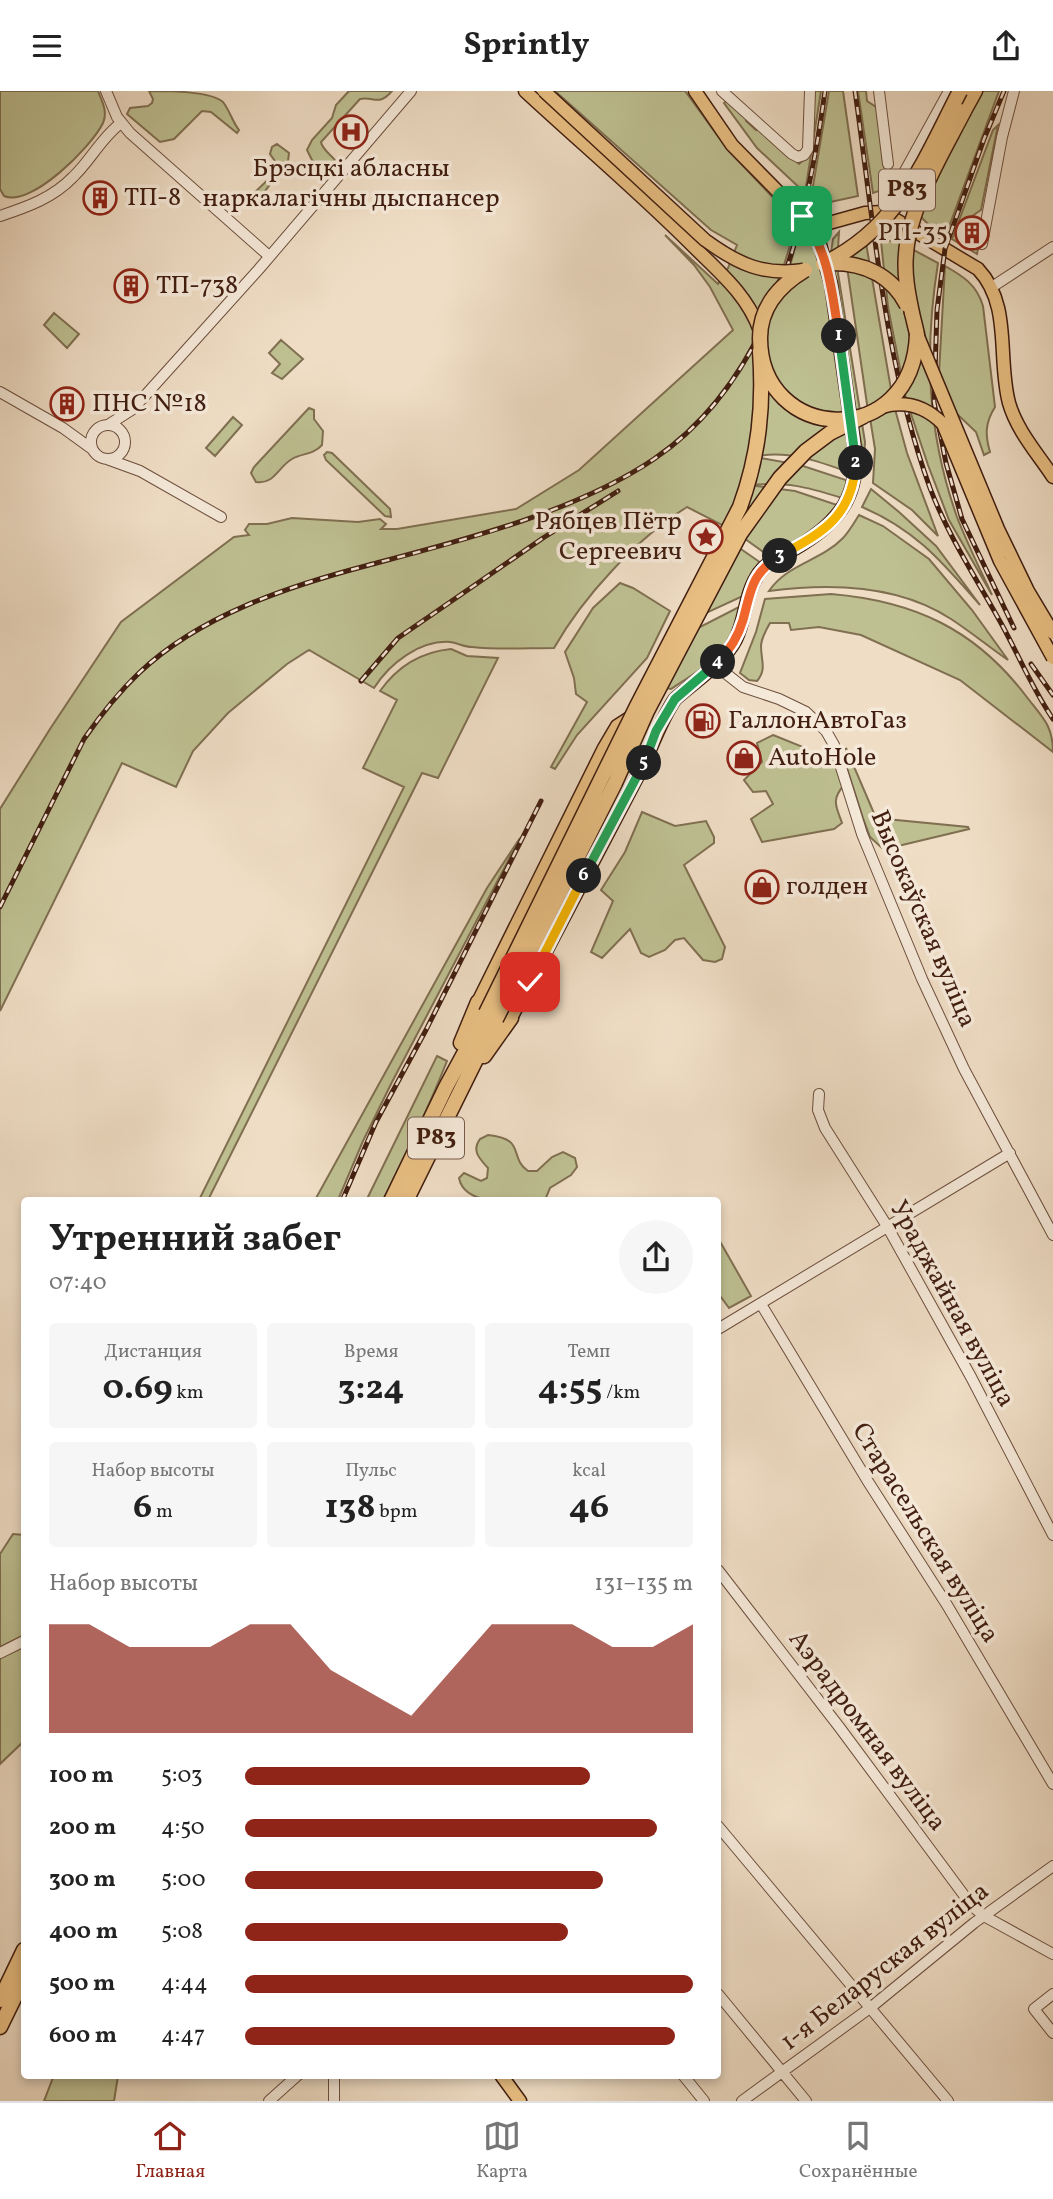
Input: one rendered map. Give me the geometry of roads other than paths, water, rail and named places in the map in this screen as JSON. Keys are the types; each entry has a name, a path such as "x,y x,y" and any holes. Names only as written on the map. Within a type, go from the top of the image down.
{"highway":[{"name":"Р83","path":"408,1197 467,1076 493,1013 643,694 740,507 751,477 759,434 762,398 760,331 765,312 774,295 788,280 847,253 887,218 904,195 960,91"},
{"name":"Р83","path":"393,1197 446,1087 493,1013 615,783 648,711 740,534 780,478 806,451 830,433 882,407 898,393 910,375 916,355 917,334 905,267 910,230 926,190 975,91"},
{"name":"Р83","path":"823,264 845,263 867,268 886,278 901,294 912,313"},
{"name":"Р83","path":"760,351 770,380 779,393 797,408 833,420 864,416"},
{"path":"0,2000 21,1956"},
{"path":"0,2027 21,1984"}],"main road":[{"path":"525,91 667,220 736,288 748,303 760,331"},
{"path":"544,91 705,240 724,253 758,269 774,272 805,270"},
{"path":"493,1013 617,813 643,766 656,731 675,699 715,665 736,639 748,595 758,576 767,564 819,534 835,520 853,486 855,451 831,284 824,255 811,228 732,145 695,91"},
{"path":"811,228 865,213 883,212 978,269 992,287 999,311 1010,407 1027,440 1051,471"},
{"path":"917,334 1006,547 1053,632"},
{"path":"882,407 892,404 914,405 943,424 1000,561 1053,658"},
{"path":"493,1013 581,793 617,726 715,665"},
{"path":"604,748 604,763 610,771 620,776 629,777 643,766"},
{"path":"581,793 595,784 606,787 617,798 617,813"},
{"path":"508,2079 520,2101"}],"street":[{"path":"106,91 121,123 270,256"},
{"path":"93,450 91,437 104,426 130,412 270,256 411,91"},
{"path":"722,91 792,154 802,156 808,149 810,91"},
{"path":"879,91 888,164"},
{"path":"883,212 949,91"},
{"path":"982,244 999,150 1014,91"},
{"path":"0,216 28,207 59,189 73,178 121,123"},
{"path":"992,287 1053,247"},
{"path":"1,395 63,428 99,457 140,471 221,517"},
{"path":"107,459 120,455 130,412"},
{"path":"63,428 81,432 104,426 121,430 131,459 140,471"},
{"name":"Высокаўская вуліца","path":"715,665 743,687 794,705 816,720 830,738 839,757 862,834 922,979 964,1069 1053,1235"},
{"name":"Ураджайная вуліца","path":"819,1094 818,1110 825,1128 887,1226 971,1377 1053,1535"},
{"path":"721,1327 1010,1153"},
{"name":"Старасельская вуліца","path":"761,1304 867,1480 947,1605 1053,1784"},
{"name":"Аэрадромная вуліца","path":"721,1574 840,1728 966,1899 984,1916 1053,1954"},
{"path":"0,1653 21,1642"},
{"path":"721,1830 948,2101"},
{"name":"1-я Беларуская вуліца","path":"742,2101 870,2008 984,1916 1053,1866"},
{"path":"1053,1994 1034,2009 1053,2033"},
{"path":"721,1998 806,2101"},
{"path":"270,2101 294,2079"},
{"path":"334,2079 334,2101"},
{"path":"686,2079 704,2101"}],"railway":[{"path":"0,907 84,739 124,689 163,653 217,619 277,593 339,573 479,535 554,510 623,478 654,459 694,426 728,386 755,342 777,295 794,245 807,193 825,91"},
{"path":"855,91 882,292 914,440 930,488 946,524 1053,719"},
{"path":"1004,91 945,249 937,310 934,402 946,463 962,519 1014,628"},
{"path":"361,681 398,638 543,538 618,491"},
{"path":"1031,664 1053,695"},
{"path":"344,1197 376,1122 426,1030 541,801"}],"place":[{"name":"Брэсцкі абласны наркалагічны дыспансер","path":"351,132"},
{"name":"ТП-8","path":"100,198"},
{"name":"РП-35","path":"972,233"},
{"name":"ТП-738","path":"131,286"},
{"name":"ПНС №18","path":"67,404"},
{"name":"Рябцев Пётр Сергеевич","path":"706,537"},
{"name":"ГаллонАвтоГаз","path":"703,721"},
{"name":"AutoHole","path":"744,758"},
{"name":"голден","path":"762,887"}]}
